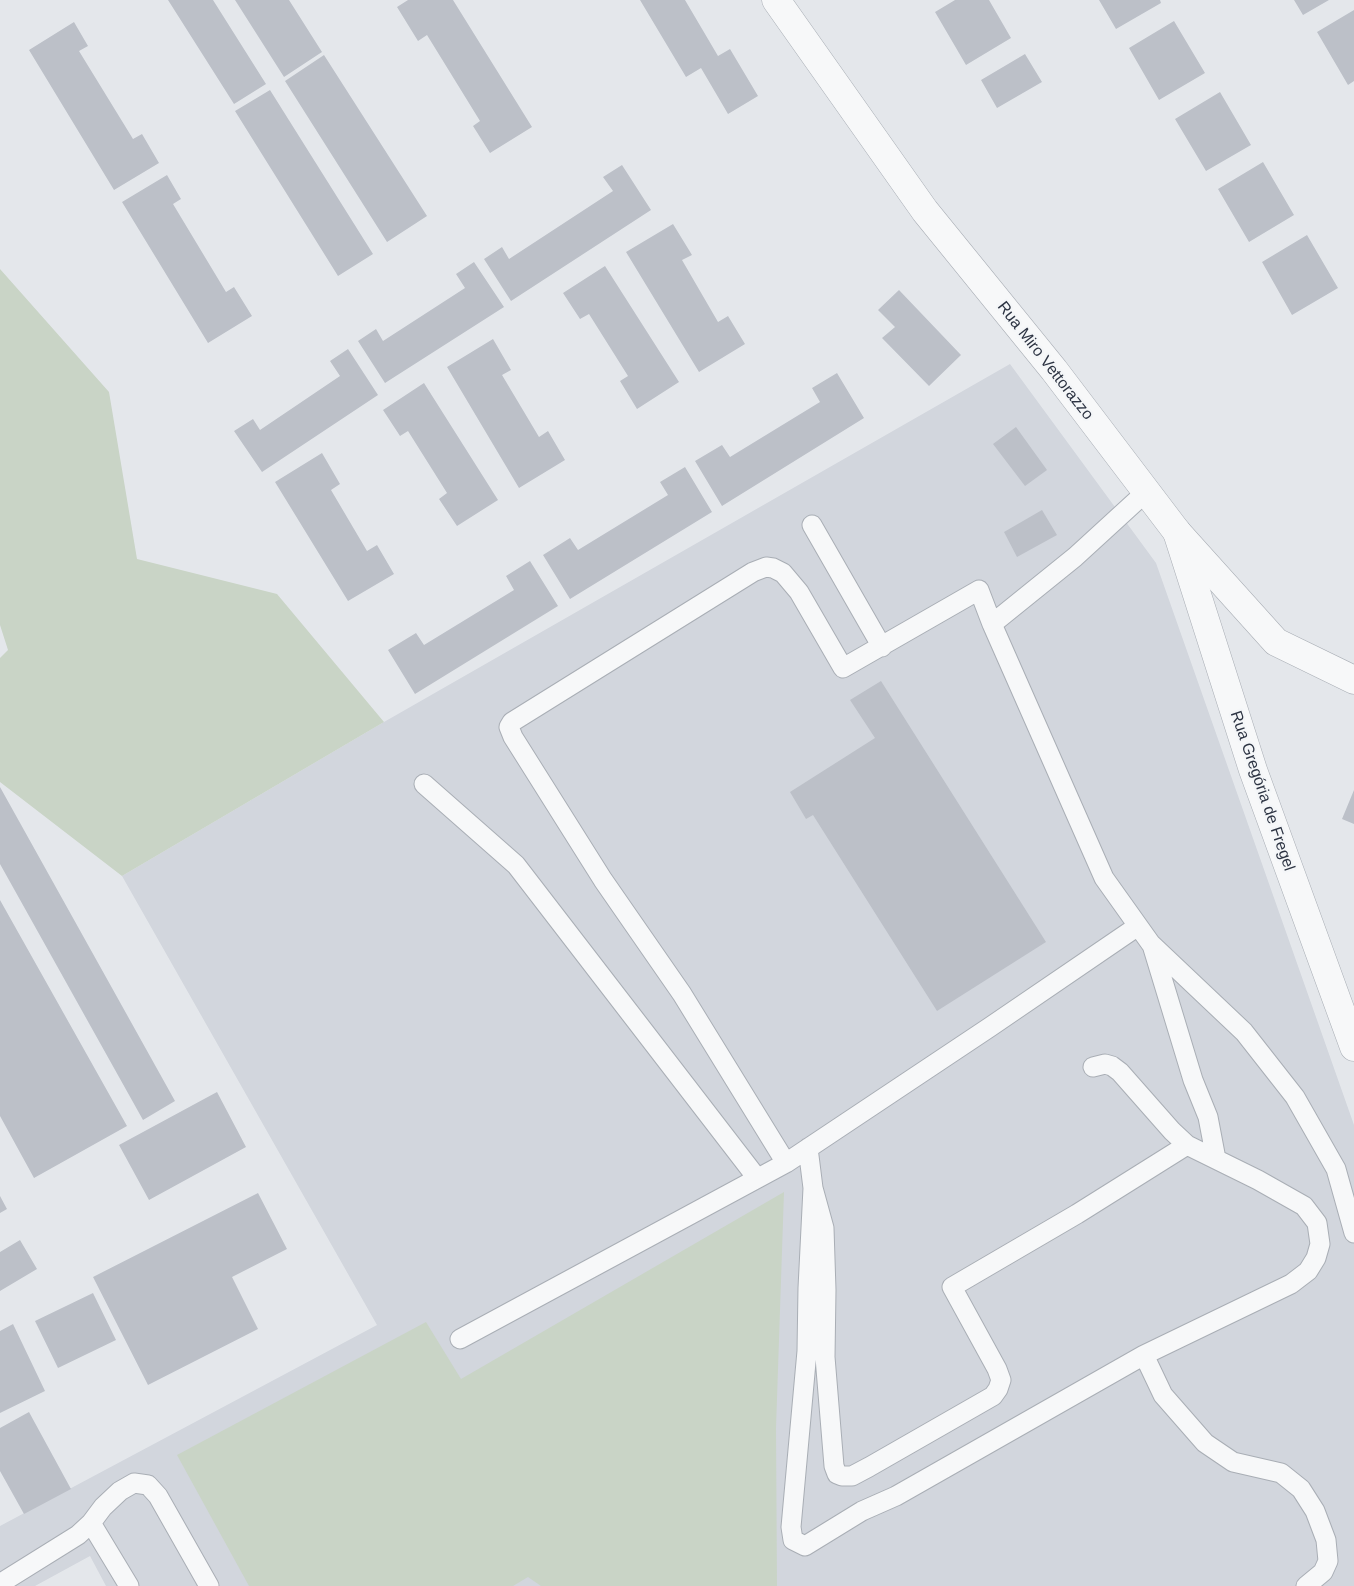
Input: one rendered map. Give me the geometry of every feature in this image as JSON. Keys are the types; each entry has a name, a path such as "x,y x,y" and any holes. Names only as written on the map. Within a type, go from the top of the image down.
{"street":[{"name":"Rua Miro Vettorazzo","path":"776,0 925,211 1054,370 1177,532 1276,642 1354,680"},
{"name":"Rua Gregória de Fregel","path":"1177,532 1253,770 1354,1047"}],"lane":[{"path":"992,624 1075,557 1146,492"},
{"path":"812,525 882,647"},
{"path":"786,1163 682,994 603,880 513,737 509,727 512,722 753,572 766,567 774,568 783,573 799,592 843,668 978,590 1104,878 1151,944 1244,1032 1295,1097 1336,1169 1354,1232"},
{"path":"424,784 516,865 757,1178"},
{"path":"460,1339 786,1163 1138,926"},
{"path":"1151,944 1193,1080 1208,1118 1216,1159"},
{"path":"813,1188 807,1350 791,1527 793,1540 805,1546 862,1511 896,1496 1144,1355 1291,1284 1308,1271 1316,1258 1320,1244 1317,1223 1304,1206 1187,1145 1172,1131 1120,1072 1112,1066 1104,1064 1093,1066"},
{"path":"808,1148 813,1188 824,1228 826,1357 834,1466 837,1474 852,1476 992,1396 998,1389 1001,1380 997,1369 952,1287 1078,1214 1187,1145"},
{"path":"1144,1355 1163,1394 1205,1443 1233,1462 1281,1473 1301,1489 1315,1511 1326,1540 1328,1561 1323,1572 1306,1586"},
{"path":"1,1583 78,1535 92,1523 102,1508 120,1491 134,1483 148,1485 158,1496 209,1586"},
{"path":"92,1523 129,1586"}],"shaded area":[{"path":"1010,364 1156,563 1354,1125 1354,1586 106,1586 90,1556 35,1586 0,1586 0,1526 377,1325 122,876 384,722"}],"green space":[{"path":"0,269 109,392 137,559 277,594 384,722 122,876 0,782 0,658 8,650 0,625"},
{"path":"784,1192 776,1428 777,1586 541,1586 528,1577 513,1586 249,1586 177,1455 426,1322 461,1379"}],"building":[{"path":"168,0 213,0 266,84 234,104"},
{"path":"235,0 289,0 322,52 284,77"},
{"path":"408,0 453,0 532,127 490,153 473,126 480,121 427,35 418,41 397,7"},
{"path":"640,0 685,0 718,56 730,49 758,96 728,114 701,68 686,77"},
{"path":"955,0 989,0 1011,38 966,65 935,12"},
{"path":"1099,0 1160,0 1161,3 1116,29"},
{"path":"1294,0 1329,0 1303,15"},
{"path":"1354,10 1354,81 1348,85 1317,32"},
{"path":"1174,21 1205,73 1159,100 1129,48"},
{"path":"74,22 88,46 79,51 133,139 142,134 159,163 114,190 29,50"},
{"path":"1025,54 1042,82 997,108 981,80"},
{"path":"324,55 427,216 387,242 285,81"},
{"path":"270,90 373,254 338,276 235,111"},
{"path":"1220,92 1251,145 1206,171 1175,119"},
{"path":"1263,162 1294,215 1249,242 1218,189"},
{"path":"622,165 651,210 511,301 484,259 502,247 509,259 613,191 603,177"},
{"path":"167,175 181,199 173,204 226,292 234,287 252,316 208,343 122,202"},
{"path":"673,224 692,255 682,260 718,322 728,316 745,344 699,372 626,252"},
{"path":"1307,235 1338,288 1292,315 1262,262"},
{"path":"474,262 504,307 385,383 358,341 376,329 383,341 465,288 456,274"},
{"path":"605,266 679,382 637,409 620,381 628,376 589,314 580,319 563,293"},
{"path":"899,290 961,355 929,386 882,338 895,327 878,310"},
{"path":"493,339 511,370 502,375 539,437 548,431 565,460 519,488 447,367"},
{"path":"348,349 378,395 262,472 234,431 253,419 260,430 340,376 330,361"},
{"path":"837,373 864,418 722,506 695,461 722,445 730,457 820,402 812,388"},
{"path":"424,383 498,500 457,526 439,499 447,493 408,431 400,436 383,410"},
{"path":"1016,427 1047,470 1025,486 993,444"},
{"path":"322,453 340,484 331,490 367,551 377,545 394,574 348,601 275,482"},
{"path":"685,467 712,512 570,599 543,555 570,538 578,550 668,495 660,482"},
{"path":"1042,510 1057,535 1017,557 1004,532"},
{"path":"530,561 558,606 415,694 388,650 416,633 424,645 514,590 506,576"},
{"path":"881,681 1046,942 937,1011 813,815 806,819 790,792 875,738 850,700"},
{"path":"0,787 175,1101 143,1120 0,864"},
{"path":"1354,790 1354,824 1342,819"},
{"path":"0,900 127,1126 34,1178 0,1116"},
{"path":"217,1092 246,1147 149,1200 119,1145"},
{"path":"258,1193 287,1249 232,1277 258,1329 148,1385 93,1277"},
{"path":"0,1196 7,1209 0,1213"},
{"path":"20,1240 37,1269 0,1291 0,1252"},
{"path":"93,1293 116,1340 58,1368 35,1321"},
{"path":"13,1324 45,1391 0,1413 0,1331"},
{"path":"29,1412 71,1489 24,1514 0,1471 0,1428"}]}
